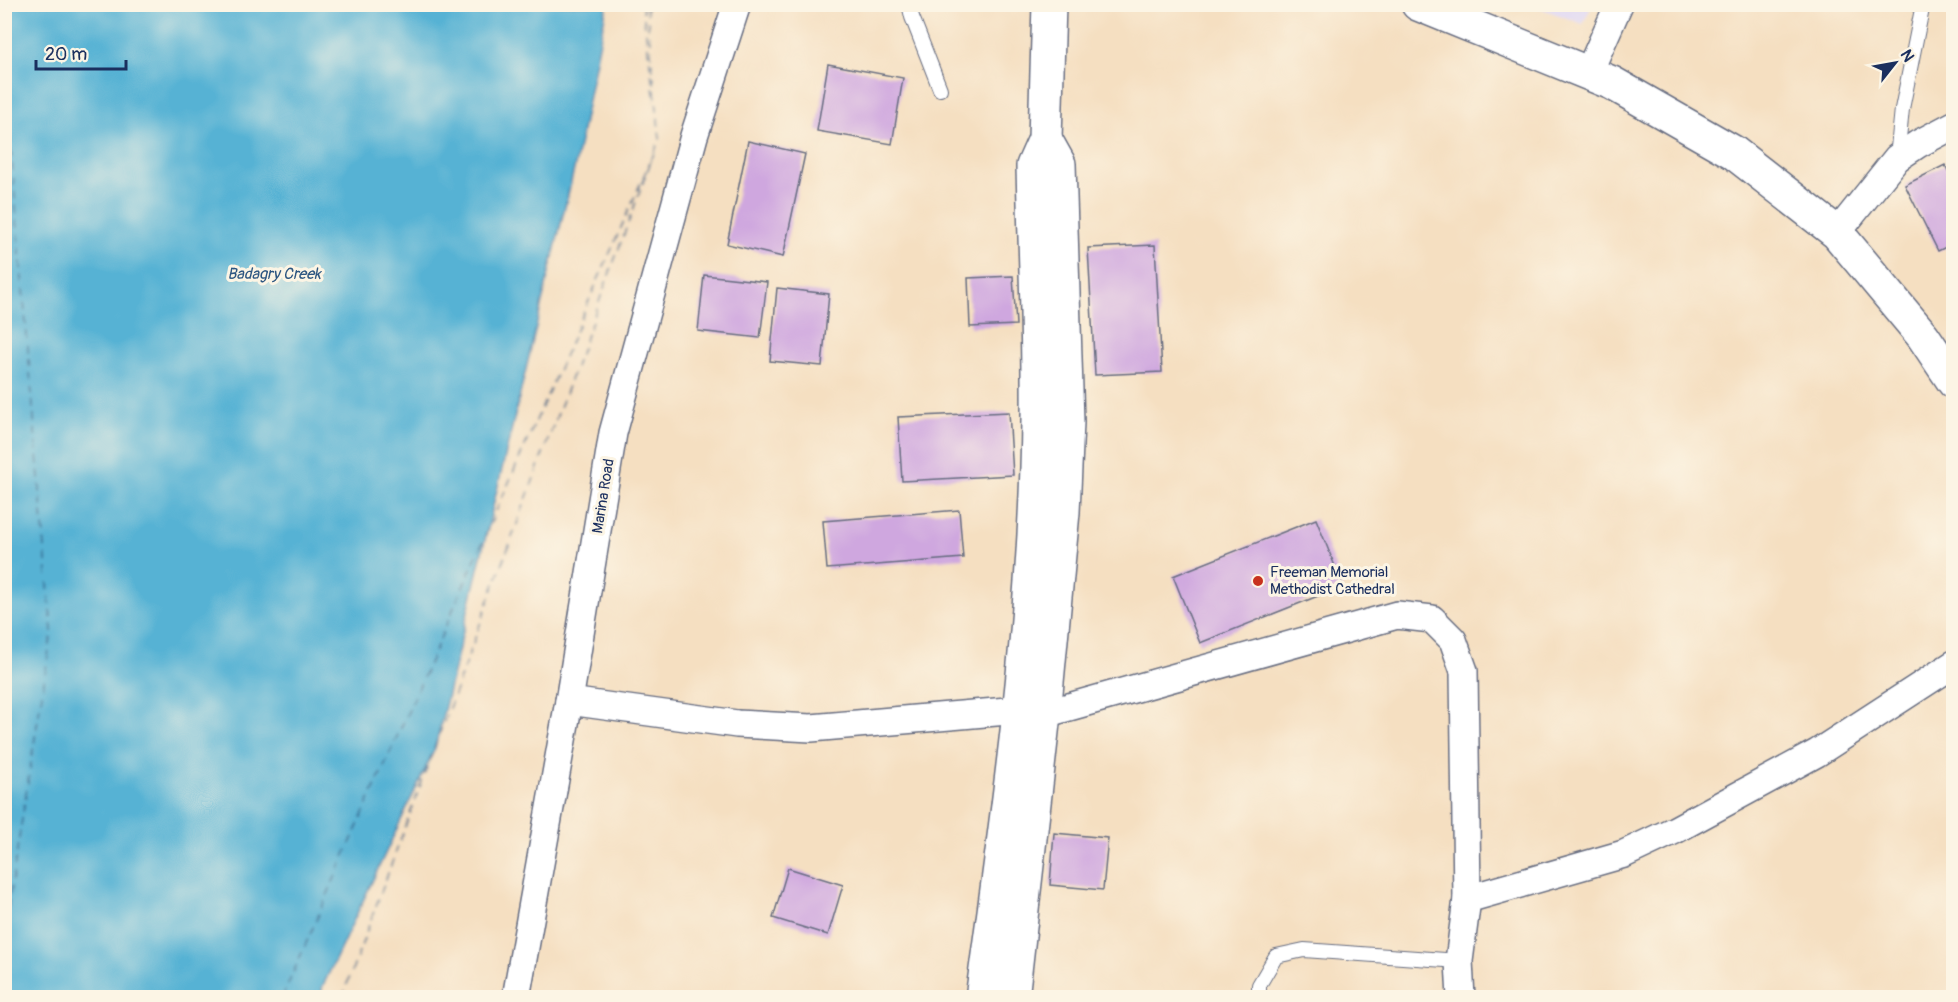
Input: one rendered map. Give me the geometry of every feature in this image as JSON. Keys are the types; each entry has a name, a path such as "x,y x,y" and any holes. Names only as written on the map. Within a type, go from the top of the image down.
{"street":[{"name":"Marina Road","path":"516,998 613,433 694,136 737,4"},
{"path":"997,994 1032,712 1063,512 1067,422 1059,164 1046,139 1049,4"},
{"path":"1418,4 1612,83 1733,152 1837,233 1923,336 1953,382"},
{"path":"1588,74 1619,4"},
{"path":"1837,233 1897,158 1953,125"},
{"path":"568,701 737,724 811,728 1032,712 1397,615 1432,619 1453,640 1464,671 1467,899 1459,961 1461,998"},
{"path":"1467,899 1624,854 1675,830 1817,753 1953,664"}],"lane":[{"path":"909,4 940,88"},
{"path":"1897,158 1902,110 1923,4"},
{"path":"1259,998 1259,985 1276,956 1304,950 1459,961"}],"shaded area":[{"path":"1592,4 1583,24 1532,5"}],"water":[{"name":"Badagry Creek","path":"5,4 607,5 576,161 435,748 322,988 322,997 5,997"}],"building":[{"path":"828,64 903,78 892,144 817,131"},
{"path":"748,141 805,154 783,257 727,244"},
{"path":"1945,165 1954,182 1954,243 1938,251 1905,185"},
{"path":"1155,245 1162,372 1095,375 1088,248"},
{"path":"704,275 767,282 760,338 698,331"},
{"path":"1013,276 1016,325 970,327 968,278"},
{"path":"777,288 829,294 822,366 770,361"},
{"path":"1009,412 1013,475 902,481 898,417"},
{"path":"959,510 963,558 827,569 823,521"},
{"name":"Freeman Memorial Methodist Cathedral","path":"1316,519 1343,586 1200,643 1173,576"},
{"path":"1054,833 1108,838 1103,890 1050,885"},
{"path":"788,868 843,885 828,935 773,918"}],"ferry route":[{"path":"642,4 655,102"},
{"path":"282,998 660,139 646,4"},
{"path":"4,66 52,631 4,932"},
{"path":"342,998 654,153"}],"place":[{"name":"Freeman Memorial Methodist Cathedral","path":"1258,581"}]}
